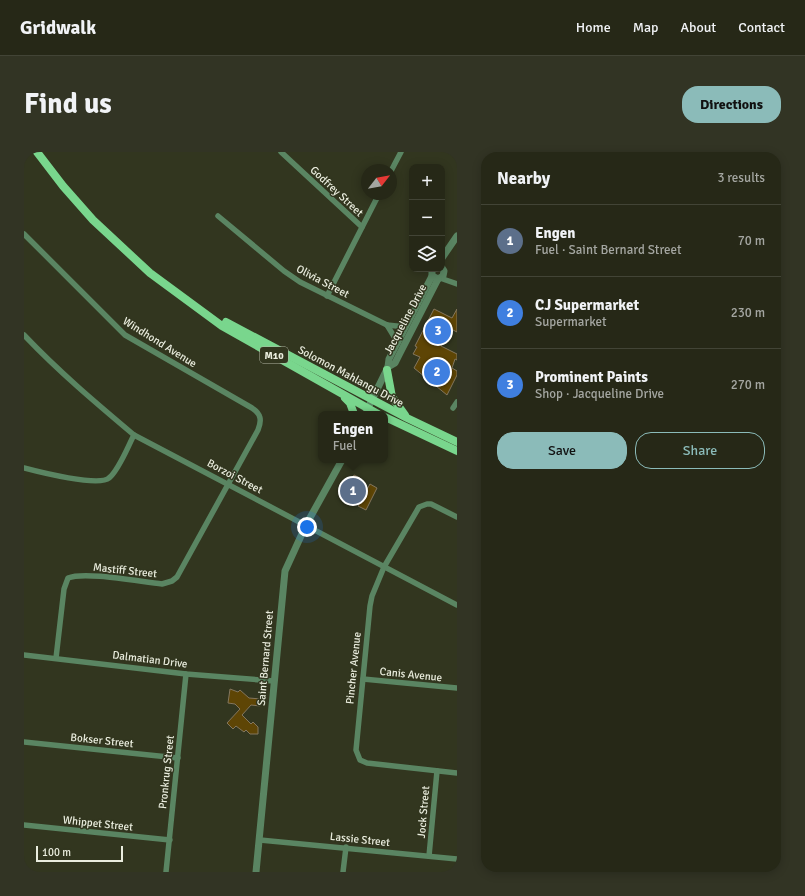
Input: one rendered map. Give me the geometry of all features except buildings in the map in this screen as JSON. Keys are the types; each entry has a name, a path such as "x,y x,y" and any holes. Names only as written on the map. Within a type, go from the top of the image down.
{"main road":[{"name":"Solomon Mahlangu Drive","path":"37,152 63,186 114,240 150,273 222,326 334,389 367,411"},
{"name":"Solomon Mahlangu Drive","path":"194,304 407,418 457,442"},
{"path":"388,368 392,398 407,418"},
{"path":"334,389 350,403 353,411"},
{"name":"Solomon Mahlangu Drive","path":"388,418 457,451"},
{"path":"388,422 401,425"}],"street":[{"name":"Godfrey Street","path":"281,152 362,227"},
{"path":"394,164 400,152"},
{"path":"327,296 376,200"},
{"name":"Olivia Street","path":"218,216 291,276 327,296 387,325 406,327"},
{"name":"Windhond Avenue","path":"24,234 125,335 252,408 259,414 261,419"},
{"path":"445,254 457,236"},
{"path":"445,262 450,246"},
{"path":"445,271 456,283"},
{"path":"436,276 443,276 443,272"},
{"path":"436,276 456,283"},
{"name":"Jacqueline Drive","path":"367,411 388,368 389,359 436,276"},
{"name":"Jacqueline Drive","path":"388,368 399,356 436,276"},
{"path":"387,325 398,342"},
{"name":"Borzoi Street","path":"24,336 90,398 134,435 457,605"},
{"path":"453,408 457,402"},
{"name":"Mastiff Street","path":"56,658 64,589 68,578 79,576 162,584 172,581 180,574 258,430 261,419"},
{"path":"24,468 90,482 103,481 109,478 114,472 134,435"},
{"name":"Saint Bernard Street","path":"256,872 285,571 306,525 340,463"},
{"name":"Pincher Avenue","path":"437,771 373,764 360,760 356,750 370,606 372,596 384,567 419,507 431,504 457,517"},
{"name":"Dalmatian Drive","path":"24,655 186,674 274,681"},
{"name":"Pronkrug Street","path":"166,872 186,674"},
{"name":"Canis Avenue","path":"363,679 457,688"},
{"name":"Bokser Street","path":"24,742 178,758"},
{"path":"437,771 457,773"},
{"name":"Jock Street","path":"429,856 437,771"},
{"name":"Whippet Street","path":"24,825 170,840"},
{"name":"Lassie Street","path":"260,840 346,847 457,859"},
{"path":"343,872 346,847"}],"place":[{"name":"Prominent Paints","path":"438,331"},
{"name":"CJ Supermarket","path":"437,372"},
{"name":"Engen","path":"353,491"}]}
